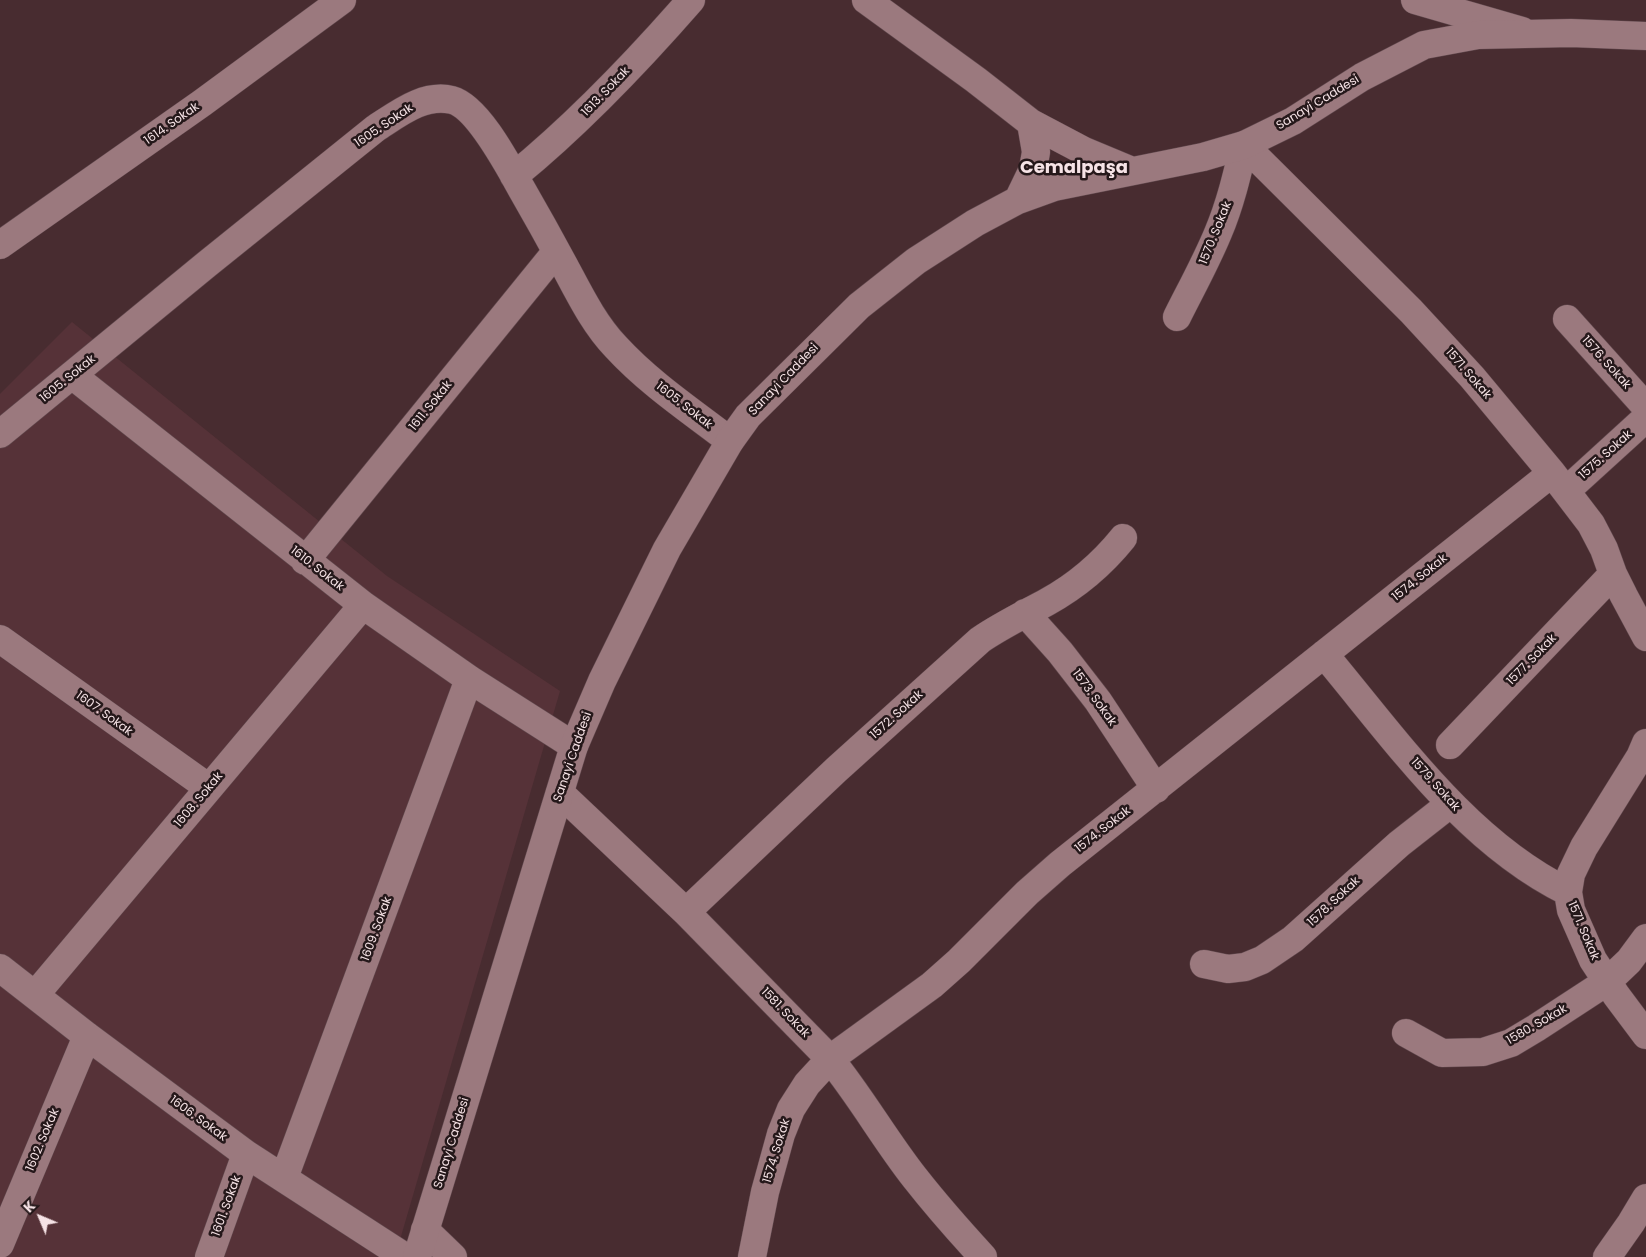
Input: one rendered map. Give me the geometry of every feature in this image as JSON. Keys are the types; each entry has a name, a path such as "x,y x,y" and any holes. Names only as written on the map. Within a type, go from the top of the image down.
{"street":[{"name":"1613. Sokak","path":"514,176 580,118 638,59 690,0"},
{"path":"866,0 976,80 1031,123 1084,151 1132,171"},
{"path":"1415,0 1529,33"},
{"name":"1614. Sokak","path":"0,245 202,103 332,3"},
{"name":"Sanayi Caddesi","path":"417,1257 574,746 602,681 667,549 730,441 748,416 859,306 916,261 976,223 1018,200 1054,187 1203,157 1244,145 1293,121 1362,77 1424,45 1478,35 1571,33 1646,36"},
{"name":"1605. Sokak","path":"0,434 356,144 399,113 422,102 438,99 453,100 465,107 480,121 514,176 593,317 615,347 662,390 730,441"},
{"path":"1018,200 1033,169 1036,152 1031,123"},
{"name":"1570. Sokak","path":"1177,317 1218,232 1237,174 1244,145"},
{"name":"1571. Sokak","path":"1244,145 1411,311 1472,377 1559,482 1590,524 1604,549 1613,574 1646,637"},
{"name":"1611. Sokak","path":"305,561 556,252"},
{"name":"1576. Sokak","path":"1567,319 1646,407"},
{"name":"1610. Sokak","path":"72,375 305,561 364,605 469,679 574,746"},
{"name":"1575. Sokak","path":"1559,482 1646,418"},
{"name":"1574. Sokak","path":"752,1257 764,1192 781,1134 791,1109 807,1084 830,1059 932,984 959,961 1026,894 1060,864 1324,654 1559,482"},
{"name":"1572. Sokak","path":"686,912 836,770 980,640 998,627 1066,591 1092,571 1124,538"},
{"name":"1577. Sokak","path":"1450,745 1613,574"},
{"name":"1608. Sokak","path":"35,995 364,605"},
{"name":"1573. Sokak","path":"1025,613 1060,652 1098,701 1156,789"},
{"name":"1607. Sokak","path":"0,639 209,788"},
{"name":"1579. Sokak","path":"1324,654 1450,804 1526,869 1568,892"},
{"name":"1609. Sokak","path":"284,1178 469,679"},
{"name":"1571. Sokak","path":"1646,744 1640,757 1584,847 1571,874 1568,892 1571,910 1593,960 1646,1034"},
{"name":"1581. Sokak","path":"560,794 686,912 830,1059 851,1085 915,1178 983,1257"},
{"name":"1578. Sokak","path":"1204,964 1228,968 1245,968 1262,960 1293,939 1399,844 1450,804"},
{"path":"1608,982 1629,960 1646,938"},
{"name":"1606. Sokak","path":"0,968 87,1036 246,1154 405,1257"},
{"name":"1580. Sokak","path":"1406,1033 1442,1053 1483,1052 1520,1038 1608,982"},
{"name":"1602. Sokak","path":"0,1244 87,1036"},
{"name":"1601. Sokak","path":"208,1257 246,1154"},
{"path":"1608,1257 1646,1198"},
{"path":"425,1230 454,1257"}],"shaded area":[{"path":"72,322 387,576 560,691 395,1257 0,1257 0,394"}],"district":[{"name":"Cemalpaşa","path":"1074,168"}]}
